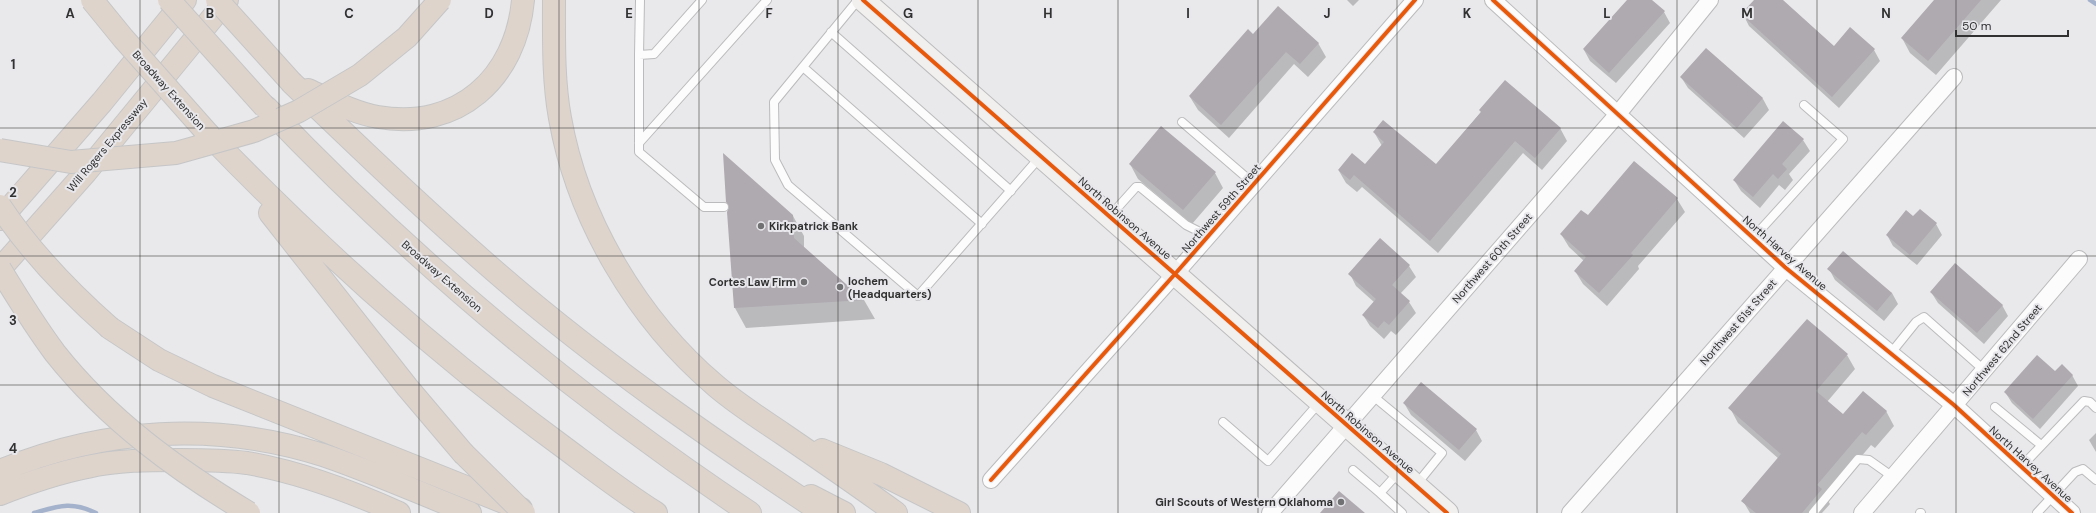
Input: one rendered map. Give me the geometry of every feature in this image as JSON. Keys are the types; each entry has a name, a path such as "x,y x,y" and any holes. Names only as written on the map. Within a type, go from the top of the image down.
{"highway":[{"name":"Broadway Extension","path":"92,0 127,43 209,134 347,271 459,367 524,418 656,513"},
{"name":"Broadway Extension","path":"169,0 265,107 387,227 491,320 600,407 656,449 750,513"},
{"path":"0,219 111,92 185,0"},
{"path":"217,0 292,82 450,232 526,297 656,399 747,463 823,513"},
{"name":"Will Rogers Expressway","path":"0,269 86,172 227,0"},
{"path":"0,150 71,162 176,153 254,131 299,111 360,75 407,37 440,0"},
{"path":"292,82 358,112 378,117 414,120 451,110 481,90 504,63 518,34 523,0"},
{"path":"554,0 554,57 560,118 578,181 593,223 616,266 644,310 676,348 716,387 896,513"},
{"path":"209,134 407,387 463,453 524,513"},
{"path":"0,206 37,257 64,287 110,328 159,360 213,386 531,513"},
{"path":"0,269 55,353 91,393 135,434 174,466 200,484 249,513"},
{"path":"0,471 52,452 83,443 116,437 155,433 202,433 246,437 286,445 324,456 470,513"},
{"path":"782,433 881,474 959,513"},
{"path":"0,494 43,479 87,467 143,460 200,460 246,463 286,472 330,484 399,513"},
{"path":"747,463 844,513"}],"street":[{"name":"North Robinson Avenue","path":"863,0 1346,426 1447,513"},
{"name":"Northwest 59th Street","path":"991,480 1175,274 1415,0"},
{"name":"North Harvey Avenue","path":"1493,0 1786,268 1954,406 2072,513"},
{"name":"Northwest 60th Street","path":"1270,513 1617,115 1710,0"},
{"name":"Northwest 61st Street","path":"1570,513 1954,77"},
{"name":"Northwest 62nd Street","path":"1862,513 2079,259"}],"lane":[{"path":"640,0 639,152 704,207 724,206"},
{"path":"639,55 654,54 702,0"},
{"path":"639,143 767,0"},
{"path":"858,0 774,102 775,160 788,185 918,296 1041,157"},
{"path":"831,32 1011,191"},
{"path":"803,67 982,224"},
{"path":"1754,238 1843,139 1804,105"},
{"path":"1182,122 1254,184"},
{"path":"1109,216 1136,187 1140,187 1186,225 1208,236"},
{"path":"1891,353 1916,322 1924,318 1984,370"},
{"path":"1372,396 1442,453 1416,486"},
{"path":"2021,467 2084,401 2090,402 2096,408"},
{"path":"1223,422 1268,461 1320,402"},
{"path":"1994,406 2041,445"},
{"path":"1813,513 1858,459 1869,460 1893,477"},
{"path":"2037,513 2075,472 2083,469 2096,480"},
{"path":"1353,470 1402,513"},
{"path":"1380,493 1399,472"}],"building":[{"path":"1627,0 1652,0 1665,11 1609,73 1583,49"},
{"path":"1754,0 1783,0 1834,46 1850,27 1875,49 1832,97 1741,14"},
{"path":"1934,0 1981,0 1928,61 1901,38"},
{"path":"1278,6 1319,43 1300,64 1286,52 1221,125 1189,96 1248,29 1253,34"},
{"path":"1706,48 1763,98 1737,128 1680,77"},
{"path":"1505,80 1561,128 1535,158 1515,141 1430,241 1354,175 1350,180 1338,170 1352,153 1365,164 1384,142 1373,132 1383,120 1436,164 1481,112 1479,110"},
{"path":"1783,121 1804,139 1782,164 1787,169 1778,179 1773,174 1753,197 1733,180"},
{"path":"1161,126 1216,172 1183,210 1129,164"},
{"name":"Kirkpatrick Bank","path":"723,153 793,215 794,238 864,300 734,308 727,212 729,207 726,202"},
{"path":"1634,161 1678,198 1631,253 1633,255 1599,293 1574,271 1586,257 1560,234 1581,210 1588,215"},
{"path":"1920,209 1937,223 1910,255 1886,235 1906,210 1913,216"},
{"path":"1380,238 1410,265 1392,285 1410,301 1389,325 1384,321 1378,328 1362,315 1376,299 1348,274"},
{"path":"1843,251 1892,293 1877,311 1827,269"},
{"path":"1955,263 2003,305 1977,333 1930,292"},
{"path":"1807,319 1848,354 1816,391 1843,414 1863,391 1887,411 1866,435 1862,432 1817,485 1822,489 1802,513 1756,513 1741,501 1781,454 1728,408"},
{"path":"2037,355 2055,371 2062,364 2073,375 2033,419 2004,392"},
{"path":"1421,382 1477,429 1459,450 1403,403"},
{"name":"Girl Scouts of Western Oklahoma","path":"1339,491 1365,513 1320,513"}],"waterway":[{"path":"2090,0 2096,4"},
{"path":"34,513 65,506 79,507 96,513"}],"cycle path":[{"path":"863,0 1447,513"},
{"path":"991,480 1175,274 1415,0"},
{"path":"1493,0 1786,268 1954,405 2072,513"}],"place":[{"name":"Kirkpatrick Bank","path":"761,226"},
{"name":"Cortes Law Firm","path":"804,282"},
{"name":"Iochem (Headquarters)","path":"840,287"},
{"name":"Girl Scouts of Western Oklahoma","path":"1341,502"}]}
